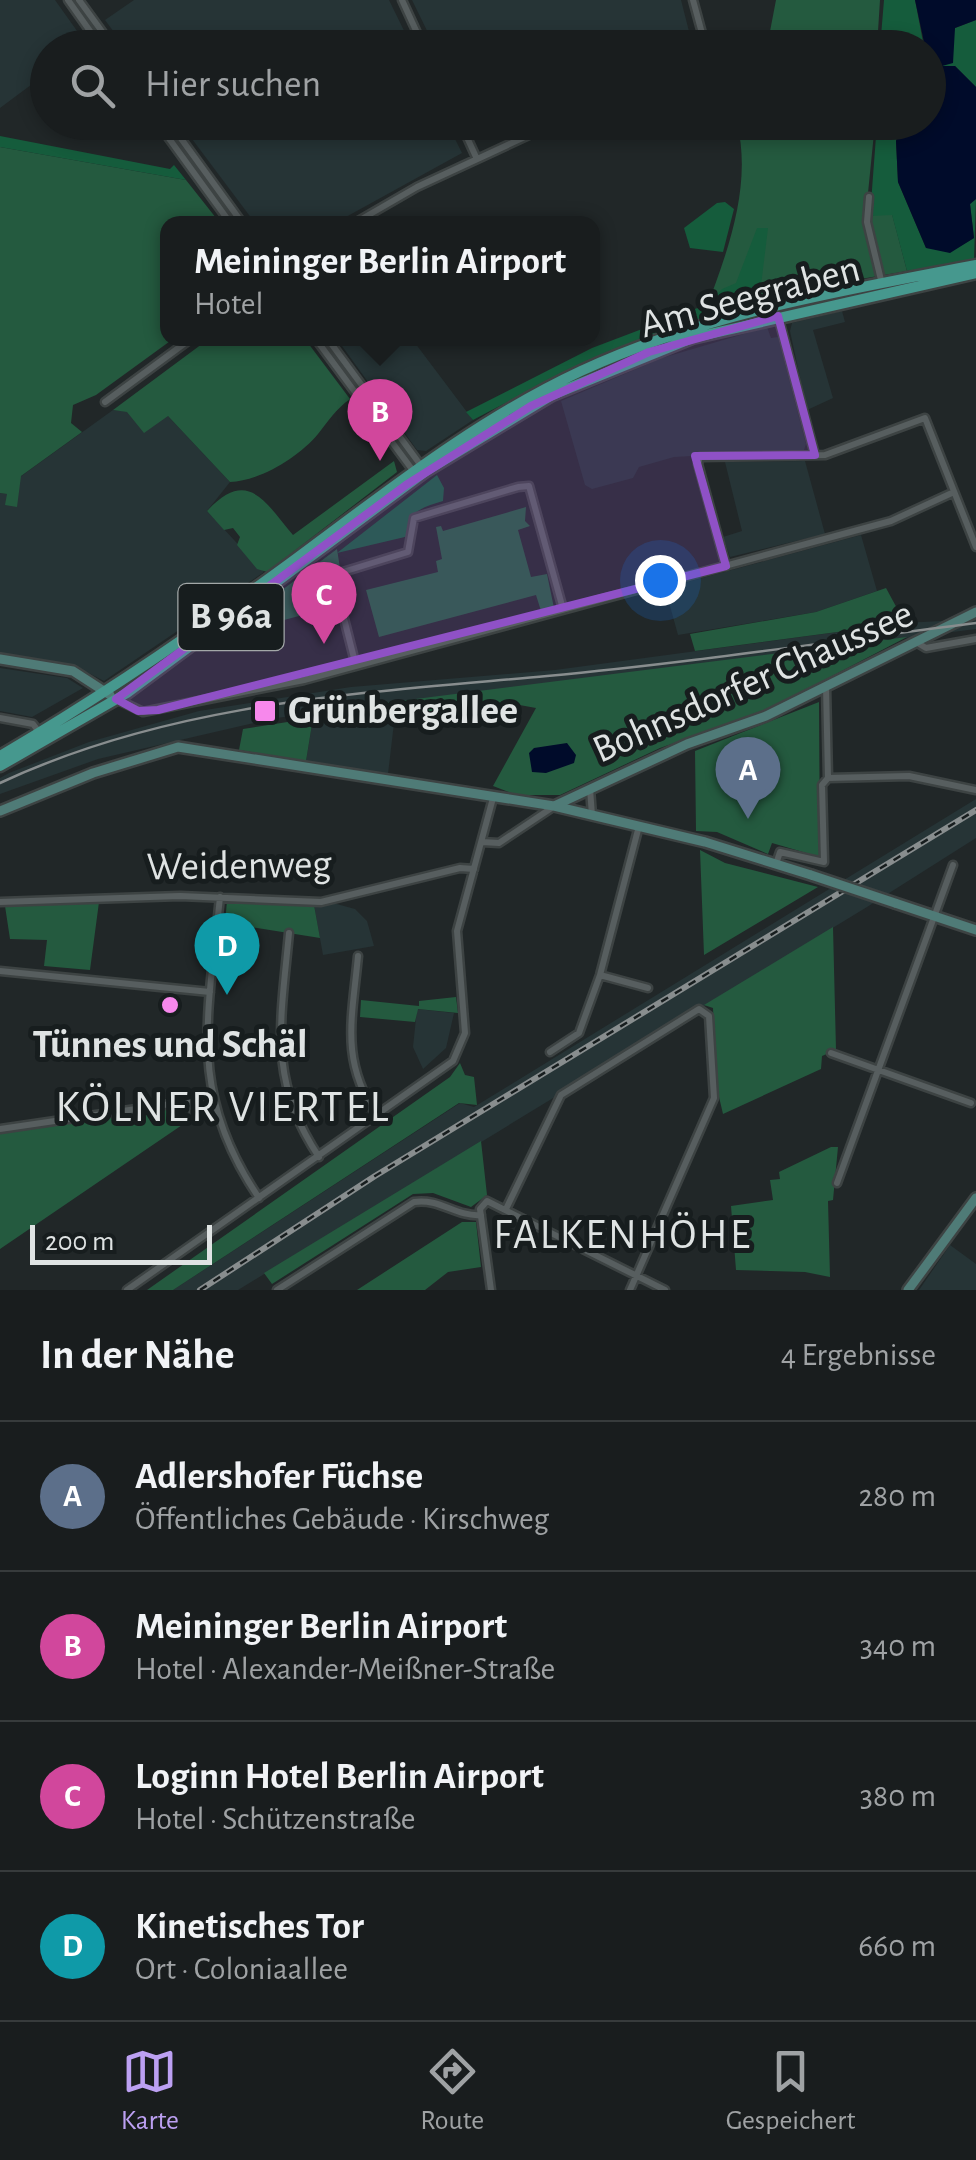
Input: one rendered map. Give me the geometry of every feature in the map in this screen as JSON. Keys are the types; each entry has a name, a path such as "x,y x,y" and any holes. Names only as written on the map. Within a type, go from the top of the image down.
{"main road":[{"name":"Am Seegraben","path":"0,766 111,696 419,470 531,406 593,375 777,311 882,284 976,266"},
{"name":"Am Seegraben","path":"777,311 976,274"},
{"name":"Am Seegraben","path":"0,756 38,731 111,696"}],"street":[{"path":"68,0 89,30"},
{"path":"79,0 101,30"},
{"path":"402,0 416,30"},
{"path":"693,0 701,30"},
{"path":"171,140 225,216"},
{"path":"182,140 237,216"},
{"path":"468,140 476,158"},
{"path":"369,216 516,140"},
{"path":"869,197 867,222 882,284"},
{"path":"777,311 815,455"},
{"path":"105,402 181,346"},
{"path":"322,346 419,470"},
{"path":"333,346 419,470"},
{"path":"726,566 704,488 700,457 835,452 925,418 976,547"},
{"path":"356,666 333,575 408,552 414,518 530,486 563,609"},
{"path":"0,659 73,671 138,712 158,710 356,666 726,566 898,518 954,492"},
{"name":"Bohnsdorfer Chaussee","path":"554,806 826,686 976,612"},
{"path":"916,642 926,648 976,639"},
{"path":"776,864 780,852 824,862 822,785 828,778 826,686"},
{"path":"0,718 38,731"},
{"path":"0,810 162,749 178,747 554,806 640,825 776,864 976,930"},
{"path":"828,778 909,776 976,790"},
{"path":"590,789 592,815"},
{"path":"127,1290 453,1061 465,1029 458,931 493,798"},
{"path":"482,842 499,844 554,806"},
{"path":"550,1052 579,1034 600,975 640,825"},
{"path":"837,1183 953,866"},
{"name":"Weidenweg","path":"0,902 220,898 321,902 460,868 474,870"},
{"path":"220,898 206,1041 212,1098 230,1150 259,1198"},
{"path":"289,934 281,1067 293,1114 319,1157"},
{"path":"358,956 351,1060 360,1091 377,1116"},
{"path":"0,971 210,992"},
{"path":"600,975 648,988"},
{"path":"506,1209 562,1094 699,1009 704,1010 709,1016 714,1098 630,1290"},
{"path":"832,1054 971,1103"},
{"path":"0,1129 212,1098"},
{"path":"908,1290 976,1198"},
{"path":"490,1290 481,1212 487,1201 664,1290"},
{"path":"277,1290 414,1202 438,1202 466,1216 481,1212"}],"highlighted area":[{"path":"778,316 815,455 695,456 726,566 158,710 138,711 116,699 406,485 531,406 649,352"}],"shaded area":[{"path":"0,0 55,0 76,30 30,30 30,86 0,108"},
{"path":"134,0 389,0 404,30 112,30 105,20"},
{"path":"412,0 681,0 689,30 427,30"},
{"path":"193,140 456,140 462,153 348,216 250,216"},
{"path":"842,311 845,322 813,330 833,398 807,410 790,331 792,323"},
{"path":"767,327 771,338 778,337 806,444 804,450 674,457 639,467 633,478 592,489 585,485 561,401 662,358"},
{"path":"342,346 417,346 473,420 426,451 417,450"},
{"path":"113,410 168,416 230,482 207,511 264,572 104,681 77,667 0,654 0,493 7,494 20,477"},
{"path":"805,461 825,534 730,557 723,537 742,531 725,462"},
{"path":"861,535 877,591 816,612 678,635 665,588"},
{"path":"976,619 976,629 276,718 98,759 0,794 0,778 9,773 89,742 199,711 351,687 555,670 905,623"},
{"path":"0,668 67,678 83,688 32,717 0,711"},
{"path":"327,716 329,727 379,720 394,723 388,774 306,761 313,718"},
{"path":"976,799 976,838 867,907 238,1290 173,1290 460,1103 474,1107"},
{"path":"333,903 355,909 367,921 374,946 323,955 314,905"},
{"path":"417,1009 454,1013 446,1048 423,1069 413,1047"},
{"path":"950,1245 976,1264 976,1290 919,1290"}],"green space":[{"path":"776,0 880,0 878,30 770,30"},
{"path":"884,0 915,0 921,30 882,30"},
{"path":"976,20 976,87 955,66 946,68 955,28"},
{"path":"0,136 170,169 174,165 186,180 0,147"},
{"path":"740,140 873,140 870,215 892,214 907,271 803,289 703,317 735,222"},
{"path":"876,140 896,140 898,182 926,248 955,249 974,238 970,204 976,199 974,260 907,271 892,215 870,216"},
{"path":"0,147 186,180 214,216 160,216 160,346 163,346 96,395 73,405 71,423 82,432 21,476 17,507 5,505 7,494 0,493"},
{"path":"725,202 734,209 723,252 690,248 684,228 717,203"},
{"path":"757,228 768,228 759,302 613,353 473,420 466,412 592,348 708,304 722,289 736,283"},
{"path":"199,346 310,346 350,399 290,459 254,477 230,482 168,416 144,433 127,412 113,410"},
{"path":"394,461 397,472 267,572 257,569 237,545 240,537 233,528 224,530 207,511 221,498 245,491 264,501 293,535"},
{"path":"437,475 444,488 443,501 422,508 413,516 409,536 337,553"},
{"path":"526,507 525,521 530,526 518,530 531,577 547,574 554,608 541,611 536,595 379,637 366,590 438,572 436,561 442,559 436,527 441,526 443,531"},
{"path":"337,549 340,568 323,573 333,607 284,620 278,593"},
{"path":"886,588 905,623 695,651 690,634 816,612"},
{"path":"907,637 763,712 660,748 560,795 517,795 493,786 536,708 514,704 512,723 466,716 465,720 425,717 418,725 379,720 387,719 384,703"},
{"path":"819,702 820,857 772,843 768,854 717,832 696,831 695,751"},
{"path":"313,718 306,761 239,750 243,729"},
{"path":"700,850 725,863 818,887 704,955"},
{"path":"227,901 314,905 320,938 225,923"},
{"path":"99,902 90,970 44,966 47,940 10,939 5,906"},
{"path":"833,927 836,1050 822,1056 821,1069 723,1114 716,1084 713,1008 704,1005"},
{"path":"456,997 458,1013 418,1009 415,1022 360,1017 361,1000 419,1006 419,1001"},
{"path":"460,1063 465,1075 474,1077 477,1105 459,1103 173,1290 147,1290 450,1077"},
{"path":"180,1106 185,1123 0,1249 0,1131"},
{"path":"481,1141 487,1195 471,1207 433,1193 413,1194 272,1284 264,1273"},
{"path":"838,1147 833,1200 828,1201 830,1277 805,1272 736,1270 731,1206 773,1200 770,1180 780,1179 779,1172"},
{"path":"462,1222 476,1222 481,1267 448,1272 425,1290 357,1290"}],"water":[{"path":"915,0 976,0 976,20 955,28 953,63 946,65 946,30 921,30"},
{"path":"946,66 955,66 976,87 976,199 970,204 974,238 950,253 926,248 898,182 896,141 946,140"},
{"path":"567,743 576,755 574,763 546,773 532,772 529,753 534,748"}],"tram line":[{"path":"0,783 132,734 269,706 407,688 654,665 976,623"}],"railway":[{"path":"200,1290 375,1176 976,810"}],"place":[{"name":"Meininger Berlin Airport","path":"380,461"},
{"name":"Loginn Hotel Berlin Airport","path":"324,644"},
{"name":"Grünbergallee","path":"265,711"},
{"name":"Adlershofer Füchse","path":"748,819"},
{"name":"Kinetisches Tor","path":"227,995"},
{"name":"Tünnes und Schäl","path":"170,1005"}],"district":[{"name":"KÖLNER VIERTEL","path":"223,1107"},
{"name":"FALKENHÖHE","path":"623,1235"}]}
